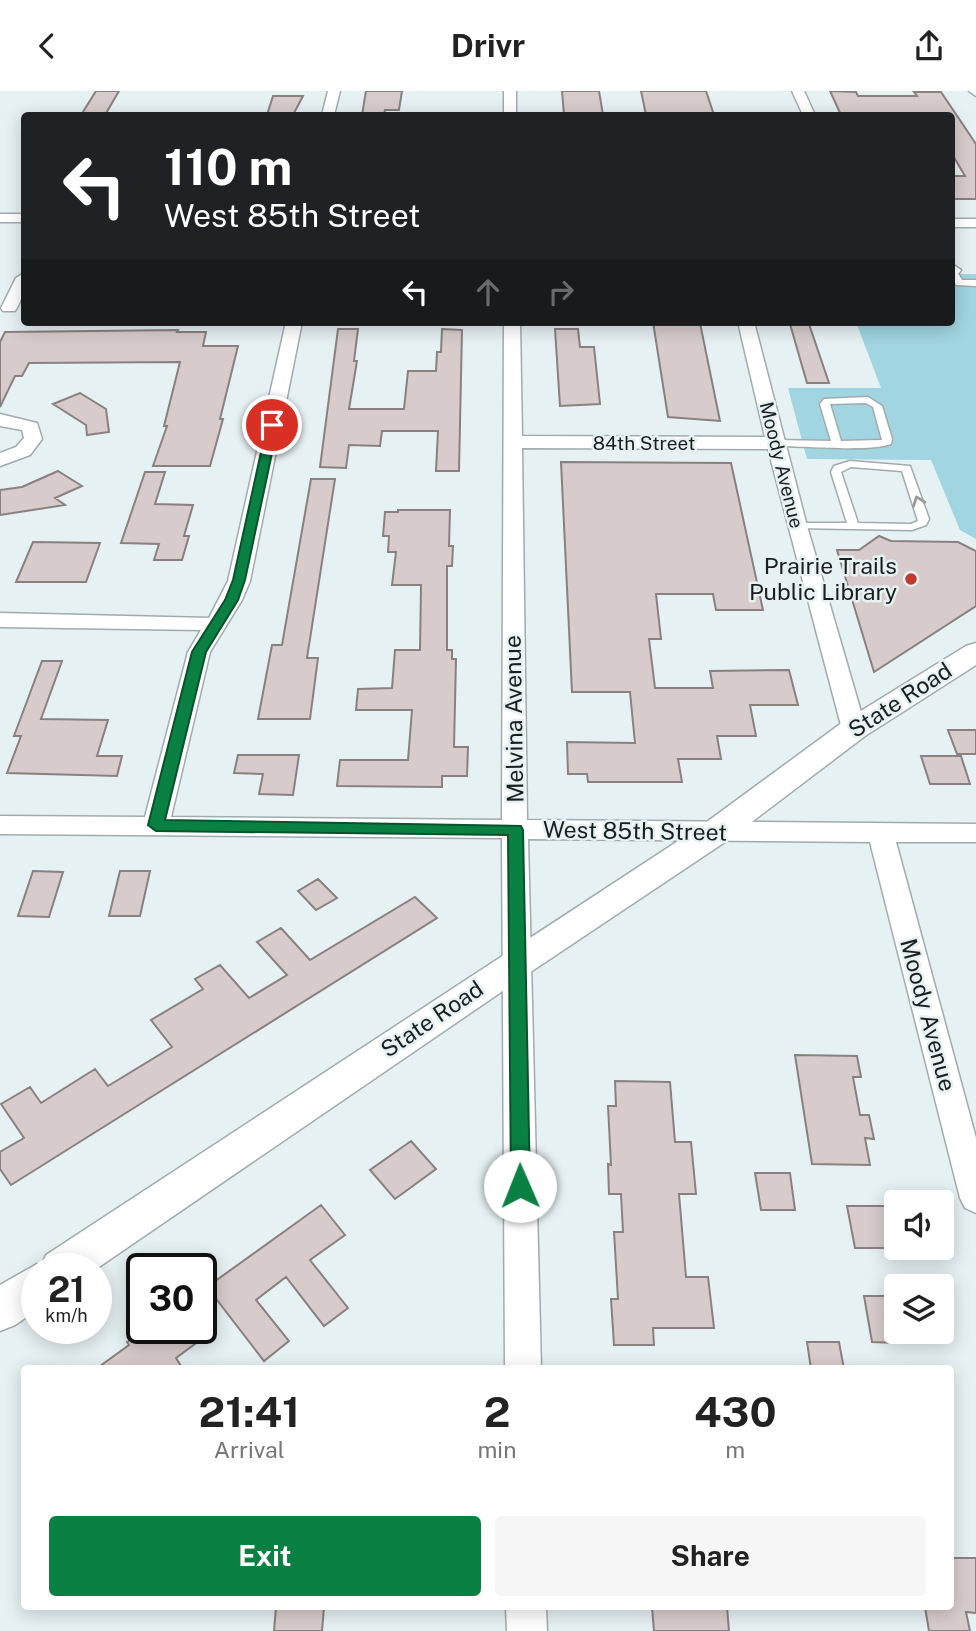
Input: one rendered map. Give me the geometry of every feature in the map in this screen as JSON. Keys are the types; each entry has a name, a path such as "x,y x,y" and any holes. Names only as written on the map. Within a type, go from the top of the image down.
{"street":[{"path":"329,112 334,91"},
{"path":"510,91 510,112"},
{"path":"799,91 808,112"},
{"path":"0,218 21,218"},
{"path":"955,223 976,223"},
{"path":"11,308 21,285"},
{"path":"156,825 199,652 213,625 231,600 239,580 293,326"},
{"name":"Melvina Avenue","path":"512,326 516,963 523,1365"},
{"name":"Moody Avenue","path":"747,326 797,526 854,729"},
{"path":"0,420 30,427 33,439 23,451 0,460"},
{"name":"84th Street","path":"511,442 777,443"},
{"path":"0,620 192,622 213,625"},
{"name":"State Road","path":"85,1253 716,832 854,729 976,652"},
{"name":"West 85th Street","path":"0,825 976,833"},
{"name":"Moody Avenue","path":"880,832 976,1198"},
{"path":"0,1310 21,1296"},
{"path":"526,1610 527,1631"}],"lane":[{"path":"955,275 959,282 976,283"},
{"path":"777,443 837,444 887,442 877,406 868,400 827,401 825,404 837,444"},
{"path":"797,526 854,527 912,527 922,523 924,519 906,468 850,464 838,468 836,472 854,527"}],"shaded area":[{"path":"955,274 976,274 976,539 960,530 931,460 807,459 788,388 881,388 858,326 955,326"}],"building":[{"path":"96,91 119,91 107,112 83,112"},
{"path":"366,91 402,91 399,110 362,112"},
{"path":"562,91 599,91 602,112 564,112"},
{"path":"641,91 706,91 713,112 645,112"},
{"path":"830,91 856,92 858,96 917,96 914,92 941,92 954,112 840,112"},
{"path":"273,96 303,96 295,112 268,112"},
{"path":"955,113 976,144 976,199 955,199 955,176 965,176 955,159"},
{"path":"654,326 701,326 720,421 668,417"},
{"path":"791,326 810,326 829,383 807,383"},
{"path":"338,329 358,329 354,361 357,361 349,409 404,409 408,371 436,371 437,352 441,352 442,329 462,330 459,471 436,471 438,431 382,431 380,446 349,445 346,468 320,467"},
{"path":"555,329 578,329 580,347 594,347 600,404 560,406"},
{"path":"178,330 177,332 206,332 203,346 238,346 210,466 153,466 167,426 164,426 180,362 29,363 22,376 15,376 0,407 0,342 5,332"},
{"path":"80,393 106,409 109,432 87,435 86,425 53,404"},
{"path":"561,462 731,463 763,610 716,610 713,594 656,594 661,639 649,639 655,688 713,688 710,671 789,670 798,705 750,705 756,736 717,736 721,759 678,759 682,782 588,782 587,774 568,774 567,742 635,743 630,692 572,692"},
{"path":"58,471 82,486 55,498 65,505 0,515 0,490 22,487"},
{"path":"145,472 165,472 155,504 193,505 184,536 189,536 182,560 154,560 159,544 121,543"},
{"path":"311,479 335,479 307,658 318,658 310,719 258,719 272,645 282,645"},
{"path":"450,510 449,546 453,546 452,566 447,566 447,650 452,650 452,659 456,659 454,747 468,747 467,776 442,776 442,787 337,786 340,760 408,760 412,710 356,710 358,689 392,688 395,650 420,650 421,585 392,585 396,552 388,552 389,536 383,536 385,512"},
{"name":"Prairie Trails Public Library","path":"879,536 891,541 958,542 976,551 976,606 874,672 837,550 859,550"},
{"path":"33,542 100,543 86,582 16,582"},
{"path":"42,661 62,661 41,719 108,720 97,756 122,756 117,776 7,773 21,736 14,736"},
{"path":"948,730 976,730 976,754 957,754"},
{"path":"238,755 299,755 293,795 259,794 263,774 234,773"},
{"path":"921,756 961,756 970,784 930,784"},
{"path":"33,871 63,872 49,917 18,916"},
{"path":"120,871 150,871 140,916 109,916"},
{"path":"318,879 337,898 316,910 298,891"},
{"path":"415,897 437,918 11,1185 0,1169 0,1152 24,1138 1,1104 30,1087 41,1103 95,1069 108,1086 172,1047 151,1020 203,989 195,979 220,965 249,998 287,975 257,942 281,928 310,960"},
{"path":"795,1055 857,1056 861,1077 853,1077 860,1115 869,1115 874,1139 865,1138 870,1165 812,1164"},
{"path":"615,1081 670,1082 675,1142 691,1142 696,1194 679,1194 686,1277 708,1277 714,1328 653,1328 654,1345 614,1345 611,1299 618,1299 614,1232 623,1232 621,1194 609,1194 608,1164 611,1165 608,1106 616,1106"},
{"path":"411,1141 436,1169 395,1199 370,1170"},
{"path":"755,1173 790,1173 795,1210 761,1210"},
{"path":"321,1205 345,1235 310,1260 348,1308 324,1326 286,1277 256,1300 289,1341 264,1361 217,1300 217,1280"},
{"path":"847,1206 884,1206 884,1248 855,1248"},
{"path":"864,1296 884,1296 884,1342 872,1342"},
{"path":"807,1342 839,1342 843,1365 810,1365"},
{"path":"195,1344 176,1358 180,1365 102,1365 129,1345"},
{"path":"954,1558 976,1558 976,1613 966,1612 970,1631 929,1631 926,1610 954,1610"},
{"path":"276,1610 324,1610 322,1631 274,1631"},
{"path":"652,1610 727,1610 729,1631 654,1631"}],"place":[{"name":"Prairie Trails Public Library","path":"911,579"}],"route":[{"path":"272,425 239,580 224,613 213,625 199,652 156,825 516,830 520,1186"}]}
